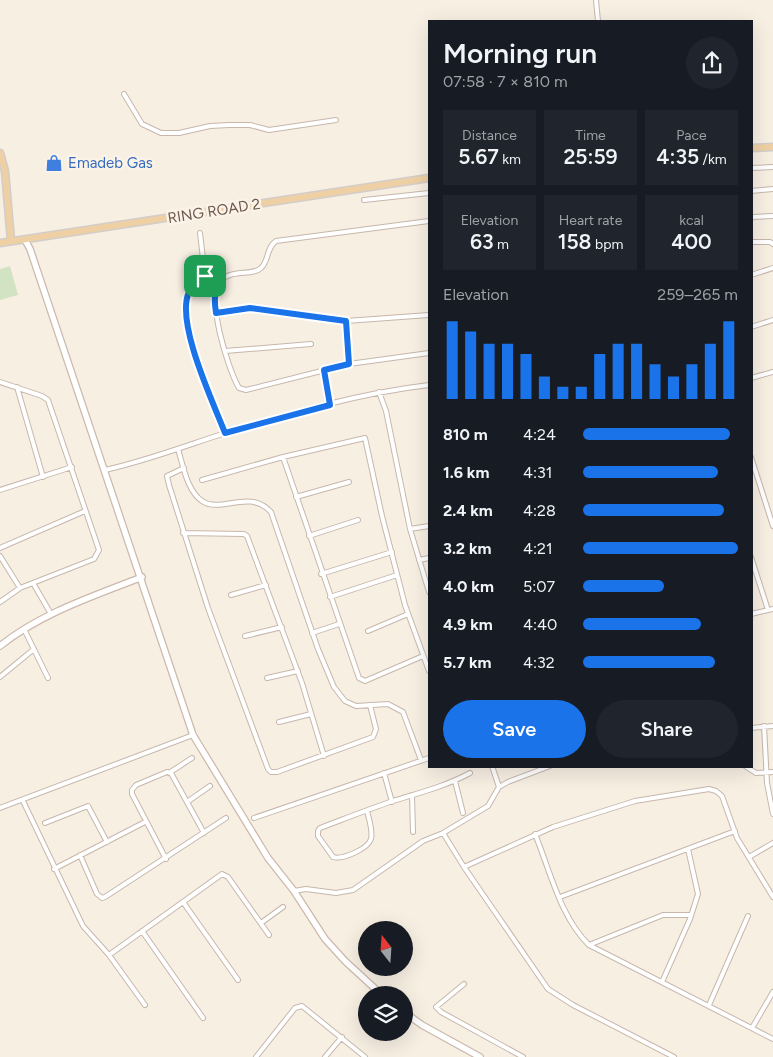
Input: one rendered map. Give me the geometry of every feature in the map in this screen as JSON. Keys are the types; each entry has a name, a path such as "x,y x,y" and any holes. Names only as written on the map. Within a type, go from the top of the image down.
{"main road":[{"path":"753,148 773,147"},
{"path":"0,153 5,171 11,241"},
{"name":"RING ROAD 2","path":"0,243 428,178"}],"street":[{"path":"596,0 598,20"},
{"path":"124,94 142,124 161,133 179,133 210,126 229,125 250,126 269,130 336,120"},
{"path":"753,168 773,167"},
{"path":"753,191 773,189"},
{"path":"364,200 428,193"},
{"path":"753,218 773,216"},
{"path":"428,221 276,242 270,246 263,267 259,270 239,272 221,280 216,289 214,300 225,351 236,382 239,388 246,390 349,364 428,353"},
{"path":"200,233 205,276"},
{"path":"25,240 55,319 193,735 268,858 294,891 332,948 372,986"},
{"path":"753,242 770,242 773,244"},
{"path":"753,274 773,268"},
{"path":"205,276 221,280"},
{"path":"205,276 190,290 185,311 189,335 225,433"},
{"path":"216,313 250,308 346,321 428,316"},
{"path":"753,326 773,320"},
{"path":"346,321 349,364"},
{"path":"225,351 311,344"},
{"path":"324,370 330,405"},
{"path":"753,377 773,372"},
{"path":"0,382 42,396 48,400 72,467 98,554 94,559 20,588 0,602"},
{"path":"105,470 145,461 225,433 379,392 428,385"},
{"path":"17,387 43,477"},
{"path":"379,392 386,411 410,529 428,589"},
{"path":"202,480 282,457 366,438 397,574 408,614 428,668"},
{"path":"178,449 195,494 202,502 210,504 250,501 266,506 271,512 312,633 334,687 345,701 356,706 388,704 403,712 421,760"},
{"path":"282,457 321,574 359,678 366,681 423,656"},
{"path":"753,463 773,526"},
{"path":"0,490 72,467"},
{"path":"184,468 168,476 184,533 208,608 271,772 277,772 324,756 373,736 376,729 370,705"},
{"path":"296,497 349,482"},
{"path":"0,548 85,511"},
{"path":"309,536 358,520"},
{"path":"410,529 428,526"},
{"path":"184,533 244,534 247,536 298,671 324,756"},
{"path":"321,574 392,552"},
{"path":"0,556 20,588"},
{"path":"419,560 428,558"},
{"path":"753,569 771,609 753,614"},
{"path":"330,598 397,574"},
{"path":"0,646 24,629 51,614 142,577"},
{"path":"33,583 51,614"},
{"path":"231,594 266,585"},
{"path":"368,631 408,614"},
{"path":"312,633 339,624"},
{"path":"245,636 282,627"},
{"path":"24,629 48,678"},
{"path":"0,677 34,649"},
{"path":"267,678 298,671"},
{"path":"280,722 311,714"},
{"path":"764,726 767,773 773,814"},
{"path":"753,728 773,726"},
{"path":"0,808 23,801 193,735"},
{"path":"166,859 145,822 132,790 136,785 169,773 192,758"},
{"path":"254,818 428,758"},
{"path":"493,768 499,787"},
{"path":"294,891 306,889 336,893 352,890 423,841 443,833 488,806 499,787 544,768"},
{"path":"748,768 756,773 773,772"},
{"path":"169,773 204,833"},
{"path":"384,773 392,802"},
{"path":"368,811 372,838 369,842 342,858 333,857 318,836 320,828 412,795 455,781 470,773"},
{"path":"455,781 463,813"},
{"path":"186,802 210,786"},
{"path":"464,867 535,834 635,801 709,789 716,791 722,796 735,832 773,897"},
{"path":"412,795 413,832"},
{"path":"23,801 83,926 109,955 145,1005"},
{"path":"45,823 84,805 88,806 107,842"},
{"path":"80,855 97,894 102,898 166,859 226,818"},
{"path":"54,869 145,822"},
{"path":"560,897 735,832"},
{"path":"443,833 464,867 548,989 573,1005 674,1057"},
{"path":"535,834 560,897 577,933 589,945 773,1039"},
{"path":"749,857 773,843"},
{"path":"662,982 698,894 688,849"},
{"path":"109,955 225,874 269,935"},
{"path":"183,902 238,980"},
{"path":"261,923 283,907"},
{"path":"589,945 663,915 691,915"},
{"path":"709,1005 748,916"},
{"path":"142,931 203,1018"},
{"path":"464,984 436,1007 523,1057"},
{"path":"752,1028 773,992"},
{"path":"256,1057 268,1040 298,1006 302,1006 364,1057"},
{"path":"413,1018 480,1057"},
{"path":"324,1057 342,1037"}],"green space":[{"path":"10,266 18,295 0,300 0,269"}],"place":[{"name":"Emadeb Gas","path":"54,163"}],"route":[{"path":"205,276 221,280 216,289 214,300 216,313 250,308 346,321 349,364 324,370 330,405 225,433 189,335 185,311 190,290 205,276"}]}
